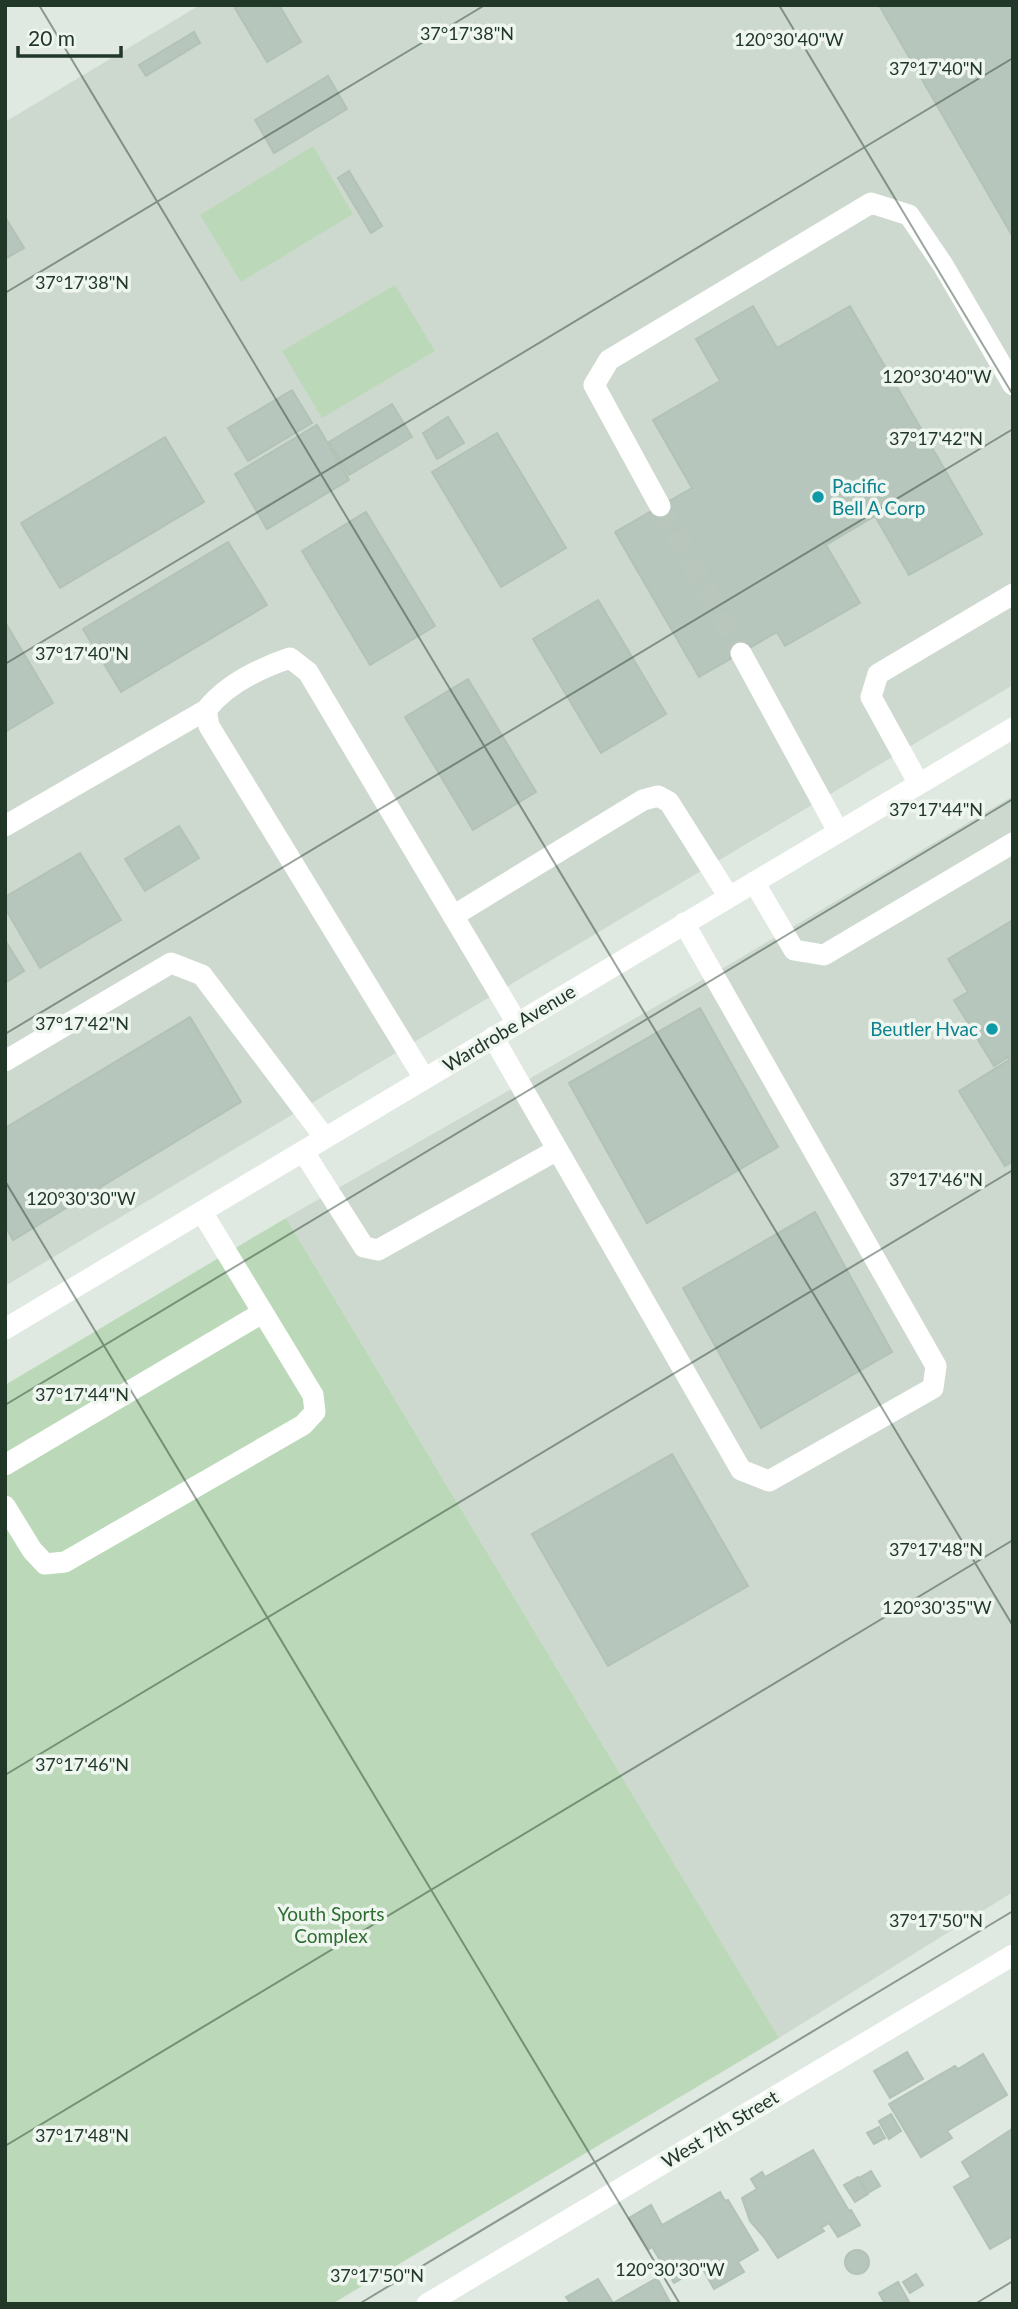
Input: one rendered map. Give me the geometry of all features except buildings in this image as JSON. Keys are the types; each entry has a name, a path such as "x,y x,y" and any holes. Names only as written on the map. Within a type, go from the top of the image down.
{"street":[{"path":"660,506 594,385 609,360 871,203 909,215 943,265 1013,385"},
{"path":"919,783 871,697 878,674 1013,594"},
{"path":"741,653 838,831"},
{"path":"5,826 206,709 216,697 267,666 290,659 308,672 517,1023"},
{"path":"206,709 209,726 424,1078"},
{"name":"Wardrobe Avenue","path":"5,1329 1013,727"},
{"path":"453,916 643,800 658,796 669,802 729,897"},
{"path":"754,882 794,950 824,955 1013,843"},
{"path":"493,1037 741,1470 769,1480 933,1388 936,1366 684,923"},
{"path":"5,1061 171,963 202,975 324,1138"},
{"path":"303,1151 364,1247 378,1250 557,1150"},
{"path":"5,1506 32,1550 45,1564 65,1562 303,1425 315,1412 313,1395 202,1212"},
{"path":"5,1465 262,1313"},
{"name":"West 7th Street","path":"427,2304 1013,1955"}],"shaded area":[{"path":"200,5 1013,5 1013,685 5,1286 5,122"},
{"path":"1013,796 1013,1892 779,2038 286,1218 730,964"}],"green space":[{"path":"313,146 353,214 241,282 200,215"},
{"path":"395,285 435,351 322,418 282,351"},
{"name":"Youth Sports Complex","path":"286,1218 779,2038 332,2304 5,2304 5,1385"}],"tunnel":[{"path":"660,506 741,653"}],"place":[{"name":"Pacific Bell A Corp","path":"818,497"},
{"name":"Beutler Hvac","path":"992,1029"}]}
